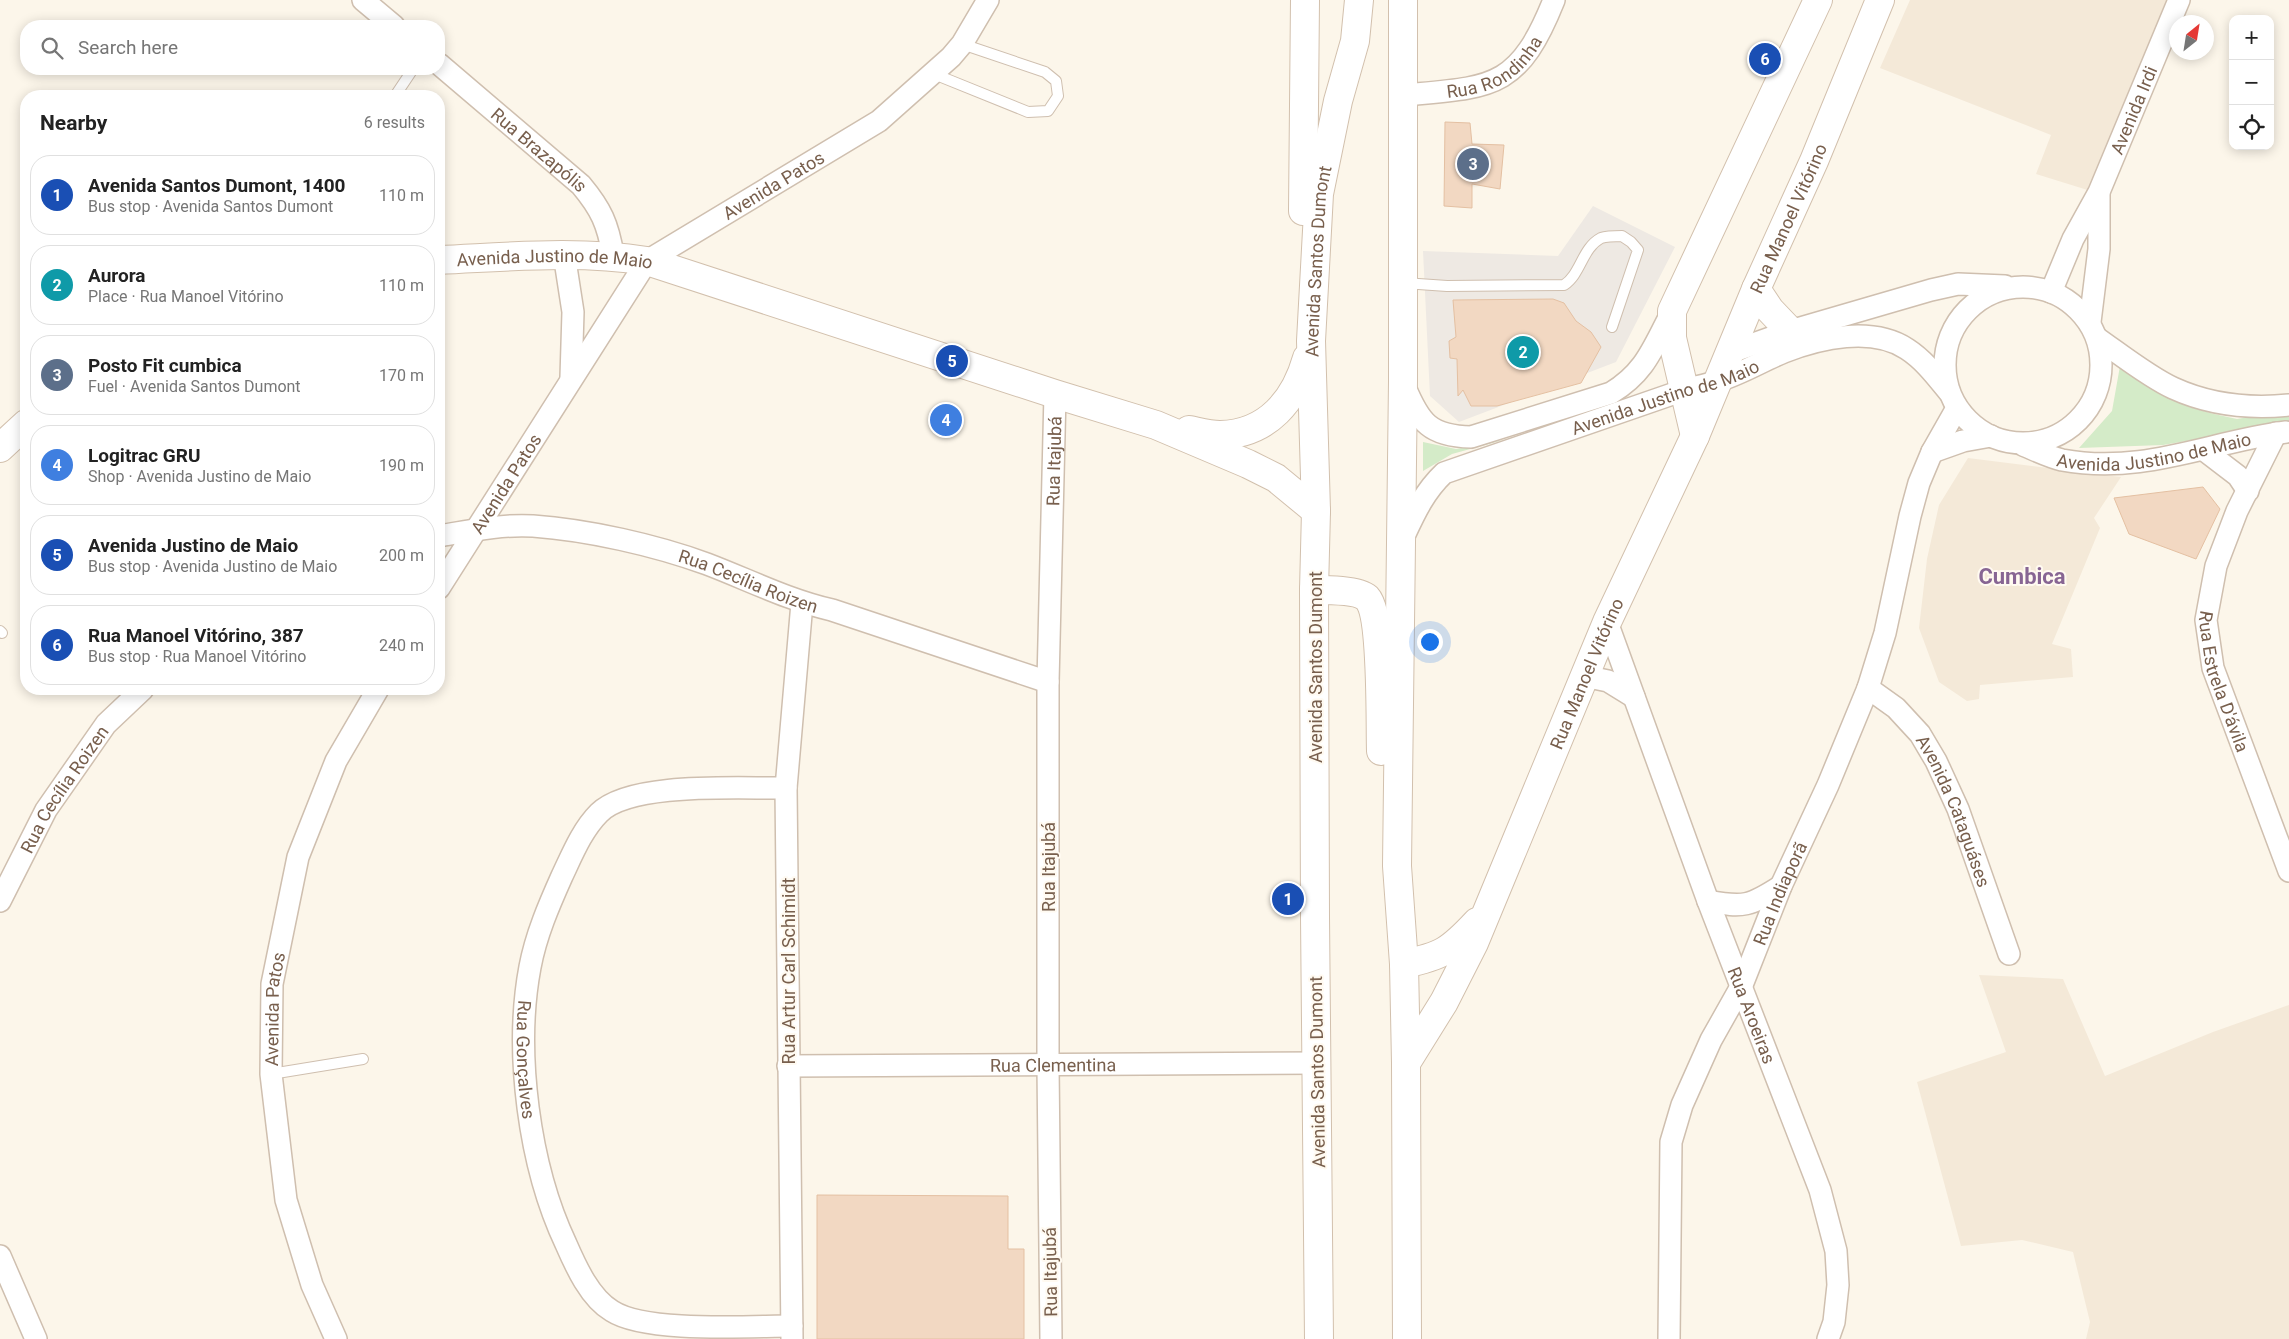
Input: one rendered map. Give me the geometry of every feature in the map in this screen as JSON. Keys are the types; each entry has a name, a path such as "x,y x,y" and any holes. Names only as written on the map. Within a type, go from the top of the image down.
{"main road":[{"path":"1305,0 1302,222 1315,261"},
{"name":"Avenida Santos Dumont","path":"1319,1339 1318,1063 1315,917 1314,590 1316,511 1311,341 1319,194 1338,101 1355,40 1359,0"},
{"path":"1403,0 1402,541 1397,866 1404,964 1407,1339"},
{"path":"1695,436 1672,338 1672,312 1818,0"},
{"name":"Rua Manoel Vitórino","path":"1406,1063 1462,969 1606,622 1695,436 1756,289 1814,161 1880,0"},
{"name":"Avenida Justino de Maio","path":"445,260 564,254 613,255 647,261 1156,425 1276,478 1297,493 1316,511"},
{"path":"1756,289 1770,310 1790,331"},
{"name":"Avenida Justino de Maio","path":"1156,425 1220,435 1241,431 1262,423 1284,407 1291,397 1301,379 1311,341"},
{"path":"0,448 20,430"},
{"path":"1314,590 1366,597 1373,608 1376,619 1379,670 1382,772 1397,866"},
{"name":"Rua Manoel Vitórino","path":"1404,964 1443,954 1458,943 1485,914"}],"street":[{"path":"363,0 387,20"},
{"name":"Avenida Patos","path":"445,578 647,261 879,121 934,74 962,44 988,0"},
{"name":"Rua Rondinha","path":"1404,95 1484,86 1507,74 1528,54 1554,0"},
{"name":"Avenida Irdi","path":"2051,292 2073,240 2099,192 2179,0"},
{"name":"Rua Brazapólis","path":"445,69 581,185 599,207 609,232 613,255"},
{"name":"Avenida Irdi","path":"2093,330 2099,249 2099,192"},
{"name":"Avenida Patos","path":"564,254 573,312 574,345 571,380"},
{"name":"Avenida Justino de Maio","path":"1731,352 1790,331 1931,290 1958,284 2015,286"},
{"path":"2015,286 2042,288 2051,292 2067,299 2093,330 2100,348 2102,372 2094,401 2078,423 2057,436 2039,442 2020,444 1991,436 1976,428 1953,400 1944,362 1949,338 1960,318 1978,300 1996,291 2015,286"},
{"path":"1403,381 1417,414 1428,426 1447,434 1471,437 1611,393 1628,382 1641,370 1672,312"},
{"name":"Avenida Justino de Maio","path":"2093,330 2172,388 2198,398 2258,408 2289,405"},
{"name":"Avenida Justino de Maio","path":"1402,541 1419,503 1432,484 1444,473 1684,390 1718,381 1786,352 1826,340 1860,336 1882,339 1905,348 1926,364 1953,400"},
{"name":"Rua Itajubá","path":"1052,1339 1048,1066 1048,682 1056,394"},
{"name":"Rua Indiaporã","path":"1669,1339 1671,1142 1686,1097 1711,1040 1742,985 1781,886 1828,785 1868,688 1885,633 1910,516 1920,483 1953,400"},
{"name":"Avenida Justino de Maio","path":"2020,444 2060,460 2099,464 2160,460 2282,432"},
{"name":"Rua Estrela D'ávila","path":"2282,432 2248,491 2216,566 2206,620 2213,668 2289,871"},
{"path":"1932,452 1962,441 1991,436"},
{"path":"2204,450 2238,476 2248,491"},
{"name":"Rua Cecília Roizen","path":"445,535 475,530 532,526 607,536 706,564 802,603 832,610 1048,682"},
{"name":"Rua Artur Carl Schimidt","path":"792,1332 786,788 802,603"},
{"name":"Rua Aroeiras","path":"1606,622 1708,901 1820,1190 1836,1251 1838,1286 1834,1322 1828,1339"},
{"path":"1584,676 1608,681 1634,697"},
{"name":"Avenida Cataguáses","path":"1868,688 1896,708 1920,734 1936,761 1958,809 2009,954"},
{"name":"Rua Cecília Roizen","path":"0,901 46,810 106,724 137,695"},
{"name":"Avenida Patos","path":"336,1339 312,1285 286,1200 271,1074 272,984 298,857 336,761 374,695"},
{"name":"Rua Gonçalves","path":"786,788 661,790 626,798 600,812 576,844 546,910 530,966 524,1033 527,1108 538,1162 557,1225 582,1280 609,1310 625,1318 648,1322 792,1332"},
{"path":"1708,901 1742,906 1755,903 1781,886"},
{"name":"Rua Clementina","path":"788,1066 1318,1063"},
{"path":"0,1256 36,1339"}],"lane":[{"path":"934,74 1028,112 1048,111 1058,96 1056,81 1045,72 962,44"},
{"path":"399,90 409,75"},
{"path":"1403,283 1557,286 1570,281 1587,251 1602,238 1622,236 1638,250 1612,327"},
{"path":"271,1074 363,1059"}],"shaded area":[{"path":"1910,0 2181,0 2174,15 2169,15 2169,26 2094,192 2036,174 2051,135 1880,68"},
{"path":"1593,206 1675,247 1616,362 1459,422 1430,396 1423,251 1558,256"},
{"path":"1968,458 2121,477 2094,518 2100,528 2052,644 2071,649 2073,677 1980,685 1979,699 1967,701 1939,682 1919,628 1927,559 1939,505"},
{"path":"1979,975 2063,979 2105,1076 2213,1032 2289,1005 2289,1339 2086,1339 2090,1322 2073,1252 2022,1240 1961,1246 1917,1082 2006,1052"}],"green space":[{"path":"2120,366 2189,407 2237,419 2289,410 2289,423 2163,445 2079,448 2112,411"},
{"path":"1503,440 1452,454 1423,471 1423,442 1456,449"}],"building":[{"path":"1445,122 1470,123 1472,144 1504,145 1500,189 1472,184 1472,208 1444,206"},
{"path":"1553,299 1564,303 1576,321 1591,332 1601,347 1581,383 1497,406 1471,406 1463,390 1458,396 1457,359 1450,358 1449,341 1456,337 1453,300"},
{"path":"2203,487 2220,509 2196,559 2129,534 2114,498"},
{"path":"817,1195 1008,1196 1008,1249 1024,1249 1024,1339 817,1339"}],"place":[{"name":"Rua Manoel Vitórino, 387","path":"1765,59"},
{"name":"Posto Fit cumbica","path":"1473,164"},
{"name":"Aurora","path":"1523,352"},
{"name":"Avenida Justino de Maio","path":"952,361"},
{"name":"Logitrac GRU","path":"946,420"},
{"name":"Avenida Santos Dumont, 1400","path":"1288,899"}],"district":[{"name":"Cumbica","path":"2022,576"}]}
